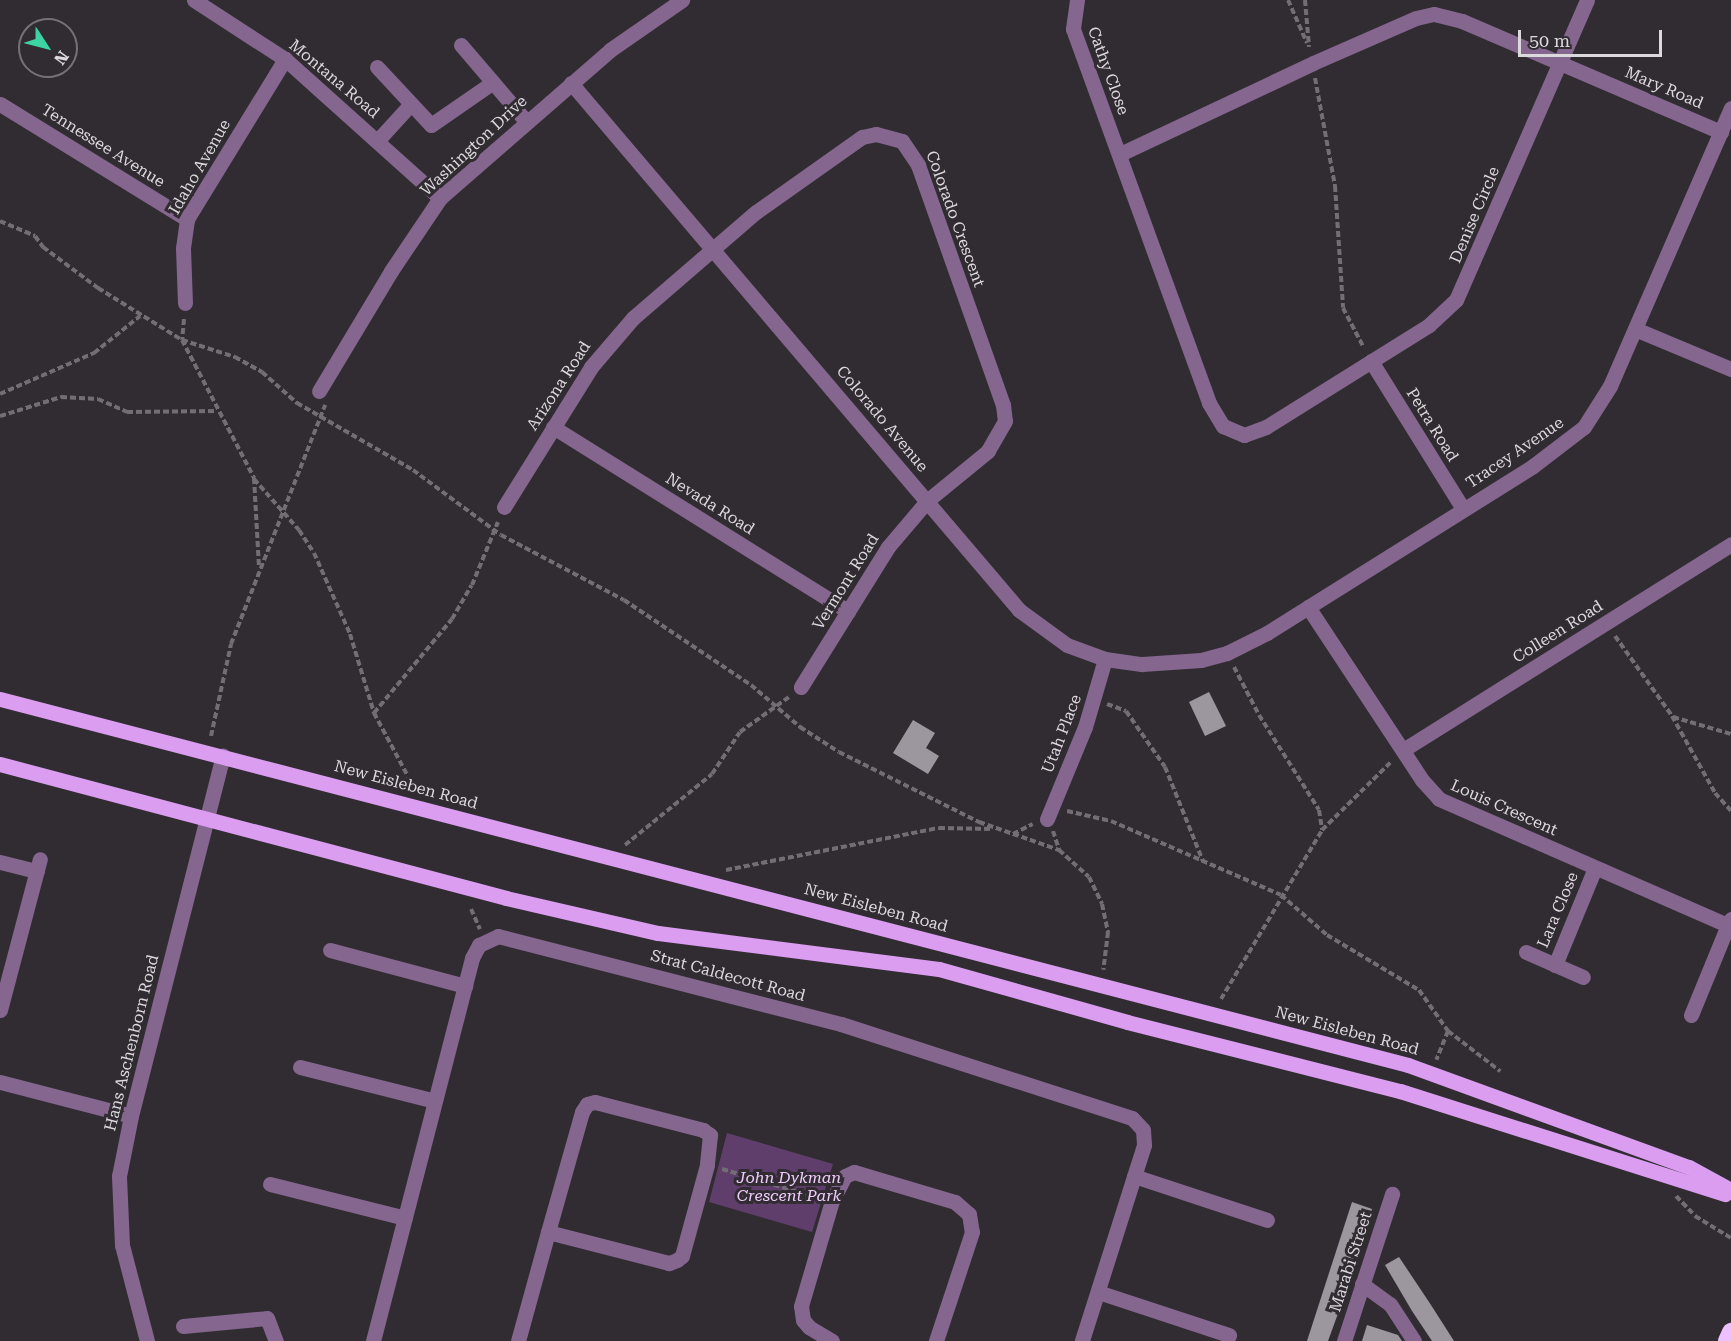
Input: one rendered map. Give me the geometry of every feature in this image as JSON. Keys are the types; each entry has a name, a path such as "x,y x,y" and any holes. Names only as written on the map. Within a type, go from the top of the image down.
{"highway":[{"path":"1727,1341 1731,1332"}],"main road":[{"name":"New Eisleben Road","path":"0,699 1407,1065 1689,1167 1731,1190"},
{"path":"0,764 506,898 658,933 939,969 1127,1022 1400,1091 1731,1195"}],"street":[{"name":"Washington Drive","path":"319,391 391,271 440,198 571,83 682,0"},
{"name":"Cathy Close","path":"1077,0 1073,29 1120,154"},
{"name":"Denise Circle","path":"1120,154 1209,403 1223,426 1233,432 1253,434 1429,325 1456,300 1587,0"},
{"name":"Montana Road","path":"199,1 285,59 440,198"},
{"path":"1120,154 1313,63 1416,18 1434,15 1456,19 1560,63"},
{"path":"461,45 526,121"},
{"name":"Idaho Avenue","path":"185,303 183,248 187,219 285,59"},
{"name":"Mary Road","path":"1560,63 1721,132"},
{"path":"377,67 427,123 437,124 493,82"},
{"name":"Colorado Avenue","path":"571,83 1019,610 1067,645 1105,659 1172,664 1227,653"},
{"name":"Tennessee Avenue","path":"0,104 187,219"},
{"path":"378,140 410,105"},
{"name":"Tracey Avenue","path":"1227,653 1308,607 1566,444 1584,427 1602,402 1731,108"},
{"name":"Colorado Crescent","path":"714,250 756,212 862,137 889,135 910,150 1003,405 1005,421 988,451 927,501"},
{"name":"Arizona Road","path":"504,507 553,427 612,340 714,250"},
{"path":"1635,329 1731,369"},
{"name":"Petra Road","path":"1371,361 1463,509"},
{"name":"Nevada Road","path":"553,427 848,611"},
{"name":"Vermont Road","path":"801,687 888,547 927,501"},
{"name":"Colleen Road","path":"1403,750 1731,544"},
{"name":"Louis Crescent","path":"1308,607 1403,750 1439,799 1595,868 1730,922"},
{"name":"Utah Place","path":"1049,813 1095,699 1105,659"},
{"name":"Hans Aschenborn Road","path":"147,1341 122,1245 117,1211 119,1176 130,1116 223,756"},
{"path":"0,862 38,865 3,989 0,1010"},
{"name":"Lara Close","path":"1555,965 1595,868"},
{"path":"1691,1015 1730,922"},
{"name":"Strat Caldecott Road","path":"373,1341 465,986 479,945 491,937 505,936 841,1024 1132,1118 1145,1137 1082,1341"},
{"path":"330,950 465,986"},
{"name":"Lara Close","path":"1526,952 1583,977"},
{"path":"300,1066 435,1101"},
{"path":"0,1082 130,1116"},
{"path":"518,1341 548,1232 587,1104 595,1102 704,1130 712,1141 682,1256 673,1262 548,1232"},
{"path":"832,1341 809,1327 803,1320 801,1306 832,1202 845,1176 854,1172 955,1202 969,1214 972,1232 936,1341"},
{"path":"1134,1176 1267,1220"},
{"path":"270,1184 405,1218"},
{"name":"Marabi Street","path":"1344,1341 1392,1194"},
{"path":"1362,1284 1390,1304 1414,1341"},
{"path":"1098,1292 1229,1335"},
{"path":"183,1326 267,1318 276,1341"}],"path":[{"path":"1288,0 1309,47"},
{"path":"1305,0 1309,47 1335,186 1343,308 1371,361"},
{"path":"0,221 35,236 52,254 140,315 182,340 235,357 323,419 413,470 494,530 624,600 839,752 998,829 1059,850 1089,877 1102,904 1108,932 1103,970"},
{"path":"185,303 182,340 217,411 254,478 284,513 314,554 350,634 374,713 410,780"},
{"path":"0,394 94,353 140,315"},
{"path":"211,736 231,644 259,567 284,513 308,448 323,419 325,405 319,391"},
{"path":"0,416 61,397 98,399 127,412 217,411"},
{"path":"254,478 259,567"},
{"path":"374,713 452,619 472,585 504,507"},
{"path":"1607,622 1672,716 1714,793 1731,811"},
{"path":"1227,653 1259,715 1319,810 1322,830"},
{"path":"624,845 712,774 740,732 777,707 801,687"},
{"path":"1095,699 1126,711 1165,767 1203,862"},
{"path":"1672,716 1731,734"},
{"path":"1220,1001 1281,895 1322,830 1342,806 1403,750"},
{"path":"1012,835 1049,813 1111,821 1281,895 1327,935 1419,990 1448,1031 1500,1071"},
{"path":"725,871 939,828 998,829"},
{"path":"471,909 482,932"},
{"path":"1436,1060 1448,1031"},
{"path":"707,1165 832,1202"},
{"path":"1675,1196 1695,1216 1731,1238"}],"green space":[{"name":"John Dykman Crescent Park","path":"727,1133 833,1164 812,1232 709,1202"}],"building":[{"path":"1209,692 1226,726 1205,736 1189,702"},
{"path":"913,720 935,733 926,748 939,756 928,774 893,753"},
{"path":"1352,1202 1372,1209 1340,1308 1328,1341 1307,1341"},
{"path":"1399,1257 1454,1341 1432,1341 1412,1311 1385,1265"},
{"path":"1367,1325 1398,1335 1402,1341 1362,1341"}]}
